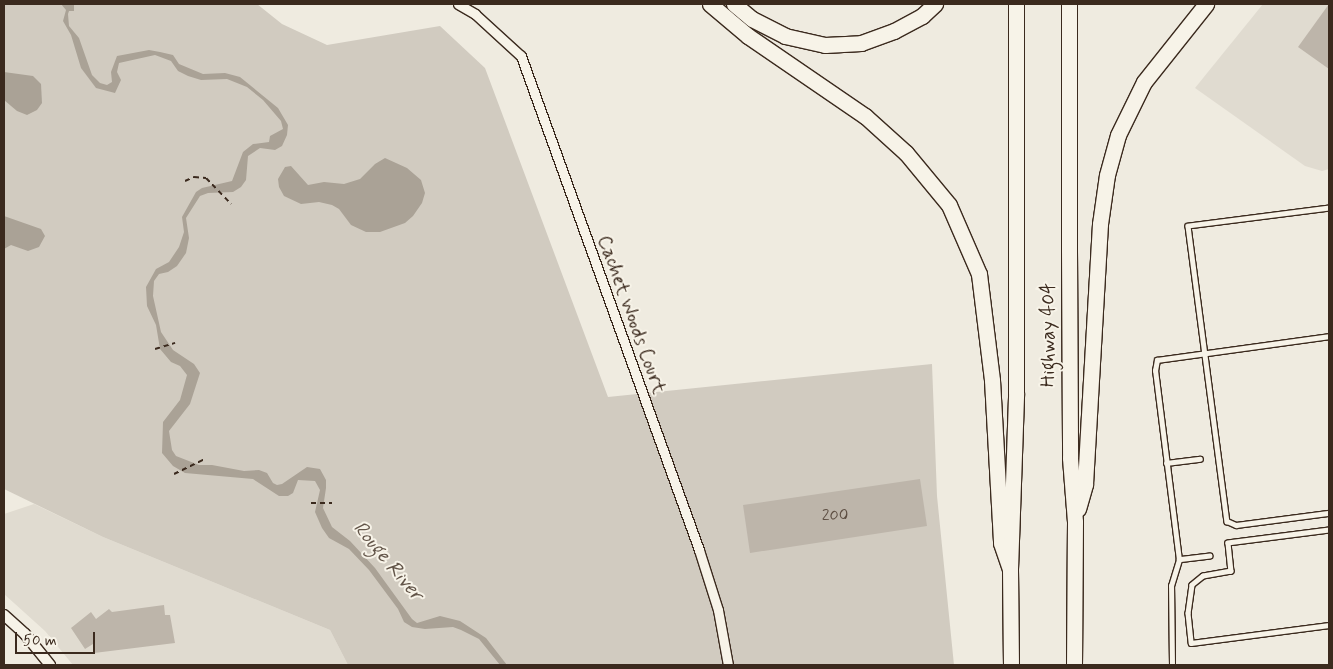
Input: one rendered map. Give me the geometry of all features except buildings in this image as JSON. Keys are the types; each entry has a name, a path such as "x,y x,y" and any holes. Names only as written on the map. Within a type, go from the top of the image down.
{"highway":[{"path":"710,4 748,36 865,116 906,153 949,205 978,274 992,380 1001,543 1010,569"},
{"path":"734,4 752,19 785,36 825,45 861,43 894,31 922,16 935,4"},
{"name":"Highway 404","path":"1011,665 1010,569 1016,393 1016,4"},
{"name":"Highway 404","path":"1069,4 1070,458 1075,522 1074,665"},
{"path":"1075,522 1085,484 1100,224 1107,175 1118,135 1144,82 1206,4"}],"street":[{"name":"Cachet Woods Court","path":"458,4 475,14 521,56 699,550 718,610 728,665"},
{"path":"4,615 25,634 50,665"}],"lane":[{"path":"1329,208 1188,226 1227,521 1236,525 1329,513"},
{"path":"1172,665 1171,586 1179,560 1155,371 1156,360 1329,336"},
{"path":"1166,462 1200,459"},
{"path":"1329,530 1228,542 1231,571 1203,576 1192,585 1188,613 1191,643 1329,625"},
{"path":"1179,560 1210,556"}],"path":[{"path":"185,181 194,177 201,177 213,183 231,204"},
{"path":"155,349 175,343"},
{"path":"174,474 205,459"},
{"path":"311,503 332,503"}],"shaded area":[{"path":"4,4 257,4 282,24 327,45 440,26 485,68 608,397 932,364 937,496 954,665 348,665 330,630 103,537 4,489"},
{"path":"61,4 74,4 74,11 69,11 68,14 69,26 79,38 92,75 100,83 107,85 112,82 111,72 117,56 149,50 160,52 173,55 179,64 203,74 225,73 240,77 278,108 288,125 287,135 282,146 275,150 260,148 248,156 246,180 241,187 233,192 208,193 200,196 186,218 189,238 186,253 177,266 168,272 159,274 154,281 153,296 161,332 173,350 194,364 200,373 190,404 169,431 172,450 176,456 199,465 212,465 244,471 259,470 267,473 273,483 277,485 282,484 307,467 320,469 326,480 323,508 332,527 350,541 375,568 412,619 417,623 440,616 460,621 486,638 507,665 500,665 479,639 461,630 453,627 425,629 412,627 404,622 398,609 369,570 349,549 329,538 322,528 315,512 320,490 315,481 298,480 293,493 288,496 279,496 253,479 185,473 173,466 162,453 163,422 180,400 187,375 180,366 171,362 160,349 156,325 147,306 146,287 156,269 169,262 179,247 184,232 182,217 196,192 202,188 232,181 243,152 253,144 269,142 270,136 283,129 281,121 263,100 247,87 227,79 201,80 188,76 178,71 171,61 155,55 119,63 117,72 121,80 115,93 96,88 81,68 71,35 63,21 66,10"},
{"path":"1263,4 1329,4 1329,169 1322,171 1305,166 1195,88"},
{"path":"4,72 33,76 41,84 42,103 37,110 27,115 17,111 4,100"},
{"path":"385,158 407,168 421,180 425,193 422,203 413,216 405,223 380,232 366,232 351,225 339,209 332,205 319,202 301,204 284,196 279,187 278,179 285,167 291,166 308,185 324,182 344,184 360,179 375,164"},
{"path":"4,216 41,229 45,236 39,247 28,251 11,245 4,249"},
{"path":"34,504 103,537 330,630 348,665 73,665 45,631 4,594 4,514"}],"water label":[{"name":"Rouge River","path":"388,561"}]}
